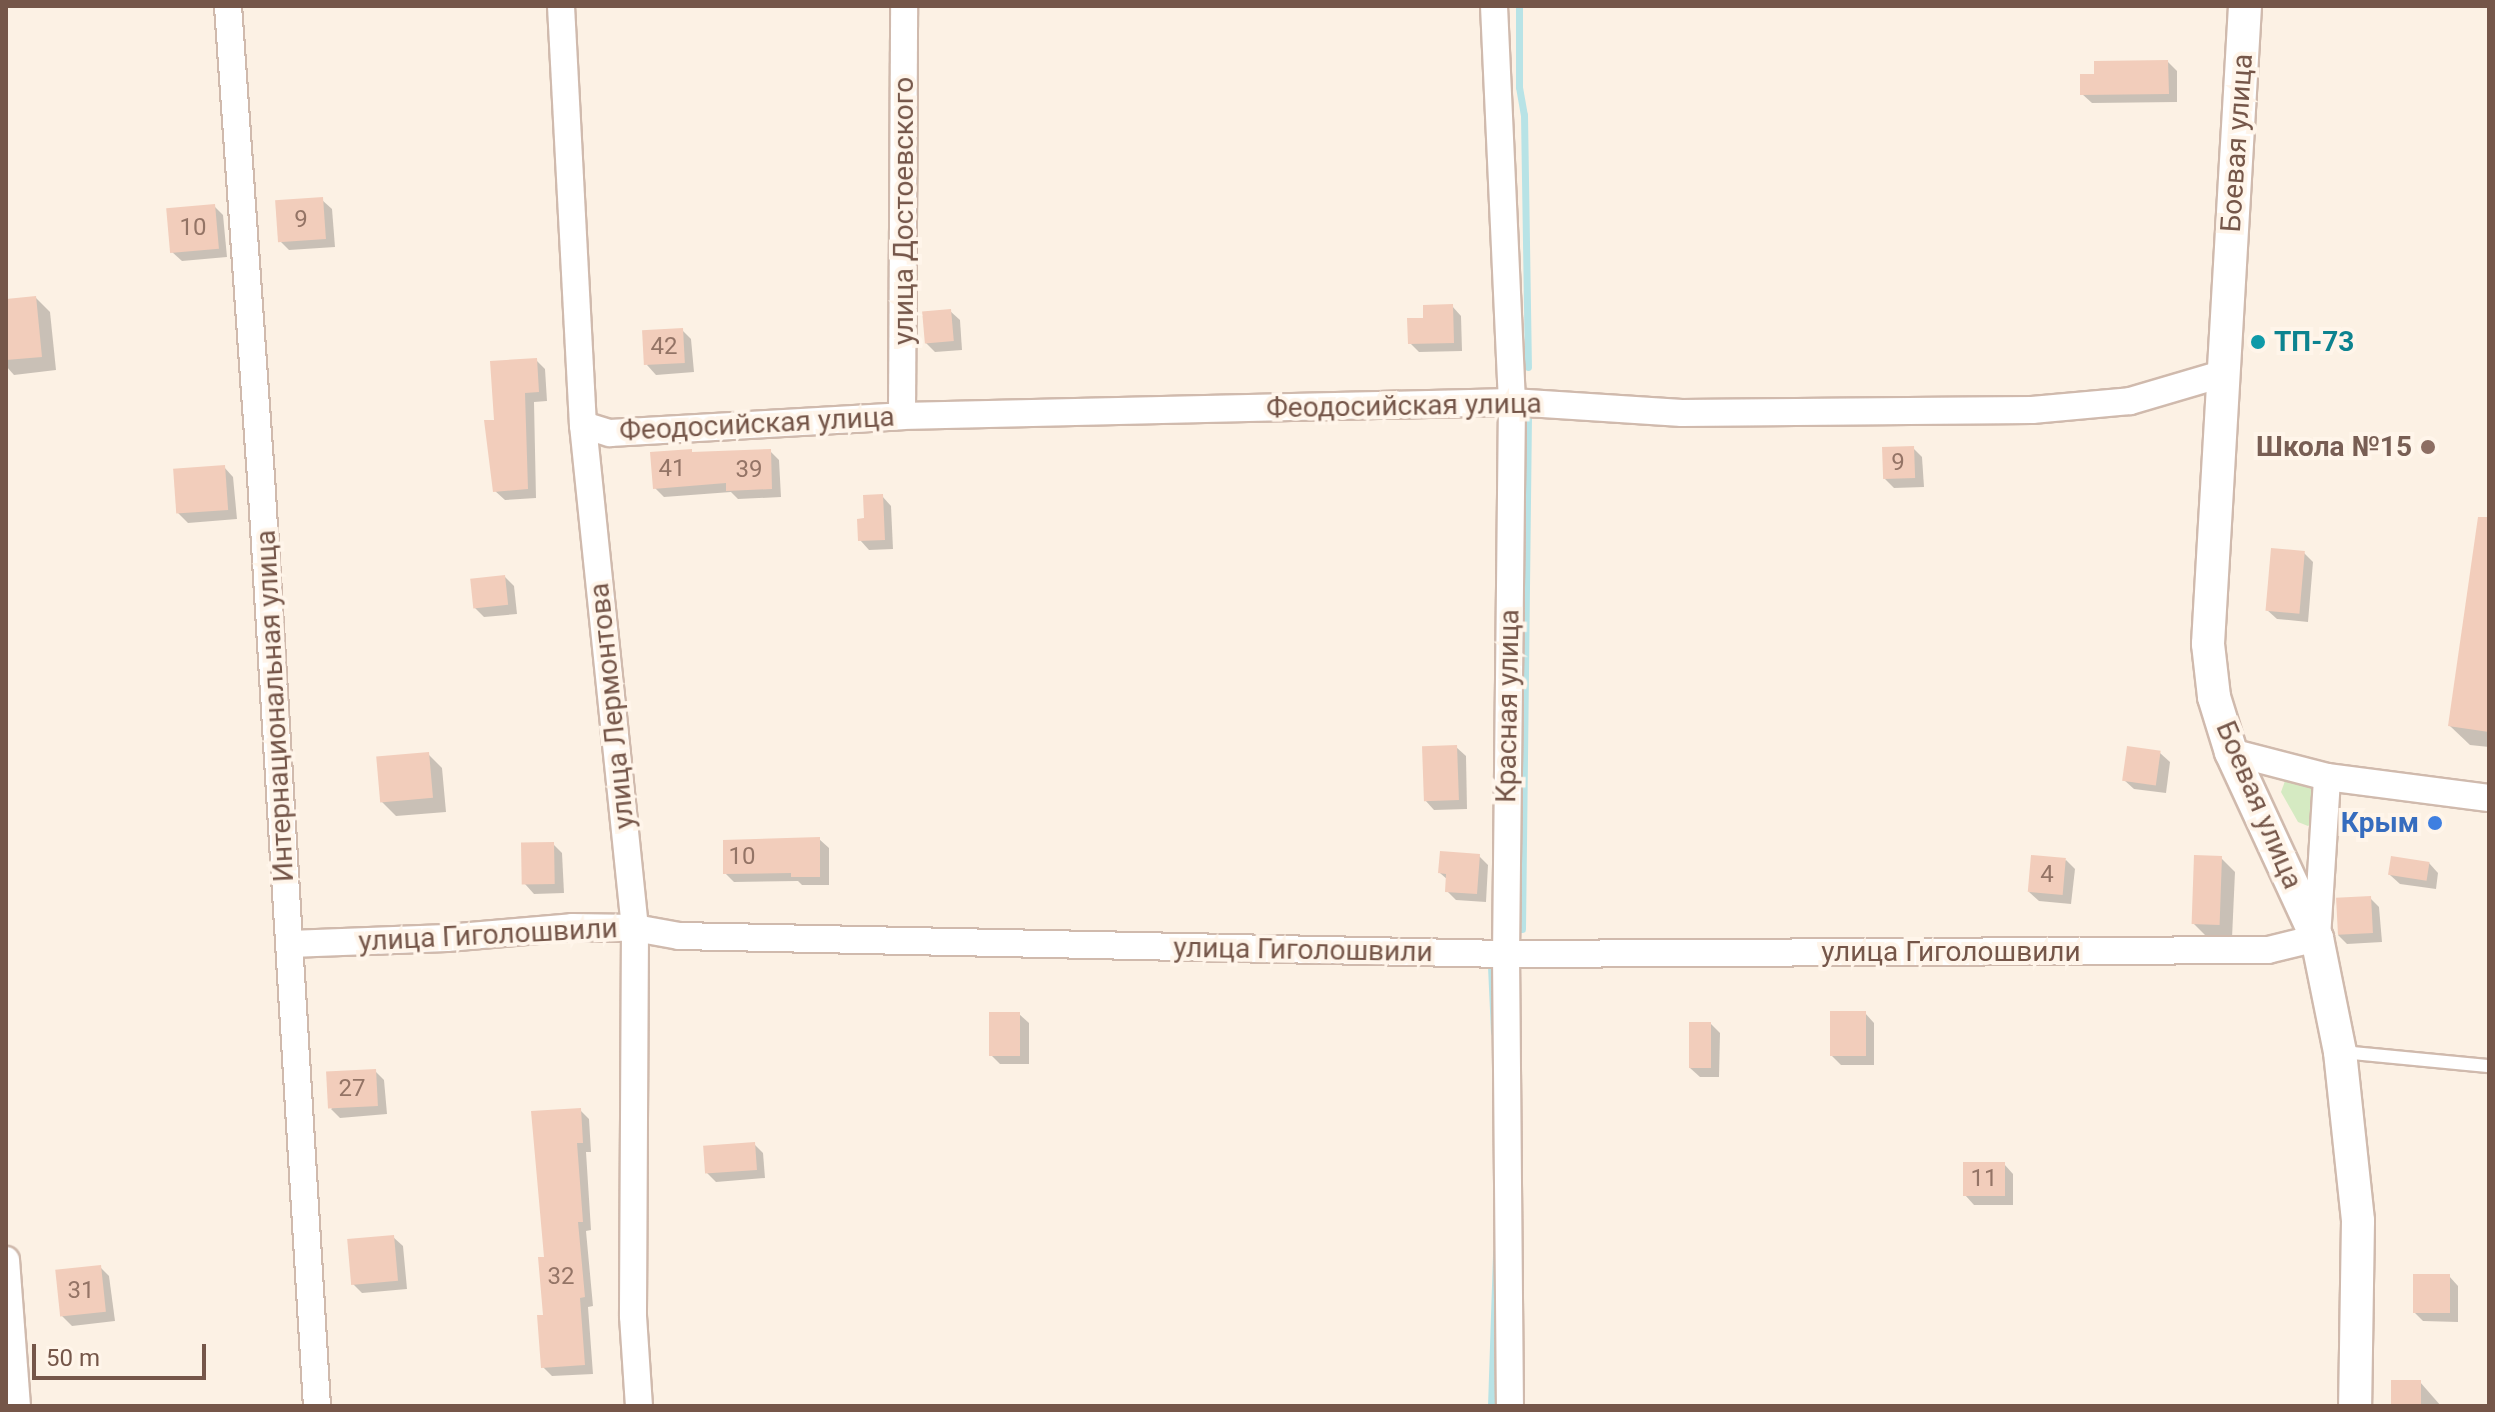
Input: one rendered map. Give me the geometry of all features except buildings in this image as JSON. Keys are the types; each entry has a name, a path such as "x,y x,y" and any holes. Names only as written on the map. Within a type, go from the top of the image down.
{"street":[{"name":"Интернациональная улица","path":"228,6 317,1406"},
{"name":"улица Лермонтова","path":"561,6 583,425 635,928 633,1316 639,1406"},
{"name":"улица Достоевского","path":"902,416 904,6"},
{"name":"Красная улица","path":"1494,6 1512,402 1506,954 1510,1406"},
{"name":"Боевая улица","path":"2245,6 2208,644 2214,697 2231,752 2317,938 2340,1052 2358,1221 2355,1406"},
{"name":"Феодосийская улица","path":"583,425 610,433 902,416 1512,402 1682,413 2032,410 2130,401 2222,374"},
{"path":"2231,752 2327,777 2489,798"},
{"path":"2317,938 2327,777"},
{"name":"улица Гиголошвили","path":"290,944 447,938 572,927 635,928 679,936 1506,954 2268,950 2317,938"},
{"path":"6,1260 17,1406"}],"lane":[{"path":"2340,1052 2489,1066"}],"green space":[{"path":"2293,775 2316,778 2317,819 2308,826 2298,822 2281,792 2285,781"}],"waterway":[{"path":"1519,6 1528,367"},
{"path":"1522,929 1528,418"},
{"path":"1491,966 1494,1032"},
{"path":"1491,1406 1496,1252"}],"place":[{"name":"ТП-73","path":"2258,342"},
{"name":"Школа №15","path":"2428,447"},
{"name":"Крым","path":"2435,823"}]}
